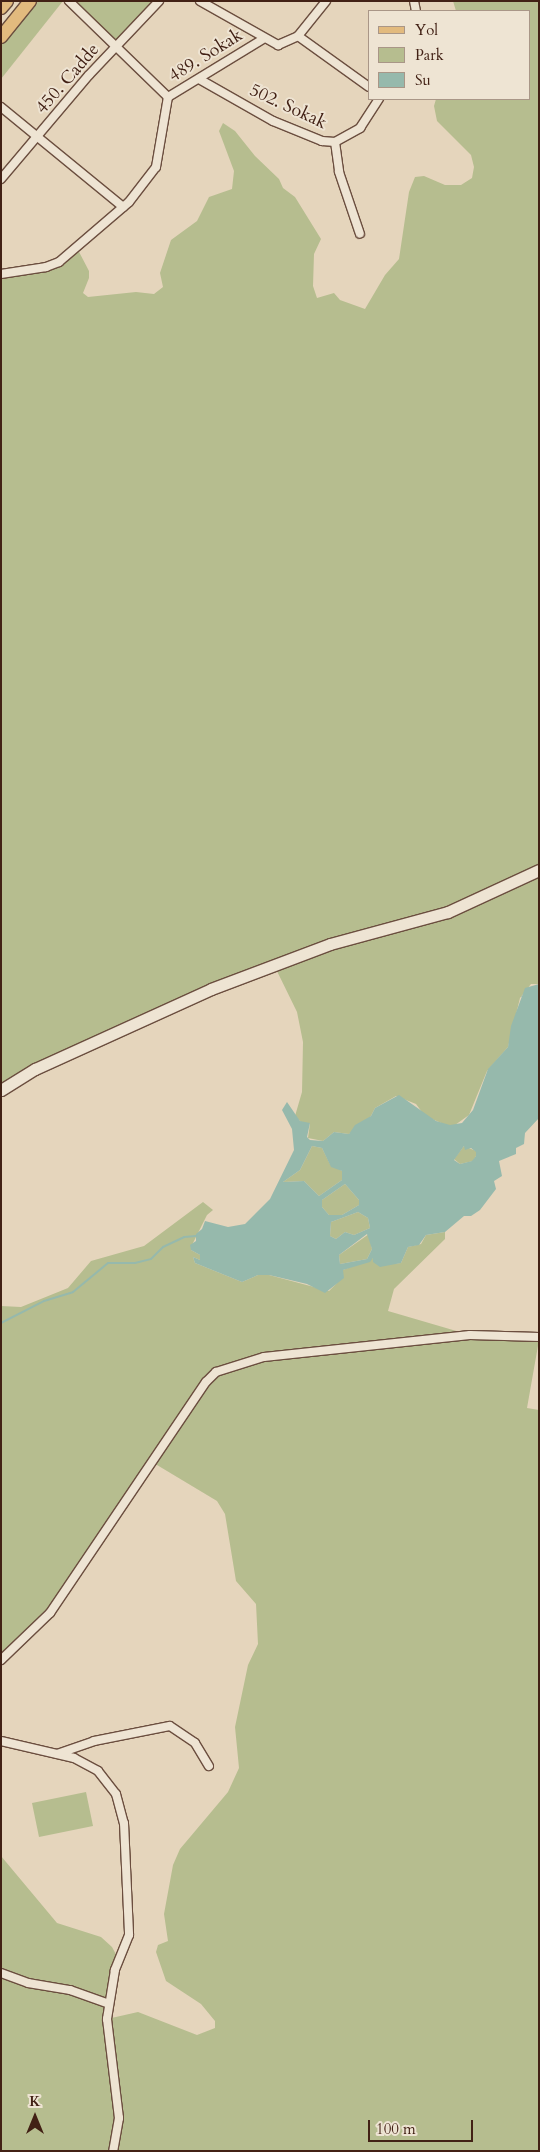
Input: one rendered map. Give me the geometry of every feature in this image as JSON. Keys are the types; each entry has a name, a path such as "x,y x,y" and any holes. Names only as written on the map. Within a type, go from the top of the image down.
{"main road":[{"path":"1,8 7,1"},
{"path":"1,37 30,1"}],"street":[{"path":"69,1 117,45 168,98"},
{"name":"450. Cadde","path":"1,179 117,45 159,1"},
{"path":"200,1 263,39 283,45 298,36 326,1"},
{"path":"298,36 368,86"},
{"name":"489. Sokak","path":"1,274 46,267 59,262 123,207 140,191 156,167 168,98 263,39"},
{"name":"502. Sokak","path":"199,79 273,121 322,141 336,142 360,128 378,100"},
{"path":"1,107 123,207"},
{"path":"336,142 339,172 360,234"},
{"path":"1,1090 35,1069 211,989 330,944 448,912 479,901 539,870"},
{"path":"1,1660 50,1613 206,1382 216,1372 274,1356 470,1335 539,1337"},
{"path":"58,1754 94,1741 170,1726 195,1743 209,1766"},
{"path":"1,1741 74,1758 98,1771 116,1794 124,1823 129,1935 115,1970 108,2004 107,2038 119,2118 113,2151"},
{"path":"1,1973 28,1983 70,1990 108,2004"}],"green space":[{"path":"31,1 63,1 1,79 1,37"},
{"path":"69,1 159,1 117,45"},
{"path":"453,1 539,1 539,984 531,984 520,998 508,1047 487,1071 469,1115 455,1125 446,1125 425,1116 416,1104 396,1096 375,1108 371,1116 349,1134 334,1132 323,1141 308,1138 310,1123 302,1123 295,1116 302,1092 303,1042 297,1012 274,965 1,1090 1,274 46,267 77,248 89,271 89,278 83,293 88,297 136,292 154,294 163,287 160,273 171,240 197,221 209,197 232,189 234,171 219,131 223,123 235,131 255,156 279,179 283,188 295,197 321,239 314,254 313,286 317,298 334,293 340,300 365,309 385,275 399,259 409,192 415,177 424,176 445,185 461,185 472,178 474,167 471,155 437,121 434,106 436,100 530,100 530,10 456,10"},
{"path":"312,1146 322,1148 330,1164 342,1171 342,1180 319,1196 304,1181 283,1182 300,1170"},
{"path":"464,1146 476,1151 476,1156 473,1161 460,1164 454,1159"},
{"path":"345,1184 359,1200 359,1205 342,1215 329,1215 322,1207 322,1200"},
{"path":"203,1202 213,1210 207,1215 193,1243 191,1250 200,1255 200,1260 193,1257 195,1263 242,1282 258,1275 269,1275 329,1291 341,1279 343,1270 373,1258 382,1265 401,1263 408,1247 421,1244 426,1235 445,1232 445,1239 394,1289 388,1311 470,1335 539,1340 527,1408 539,1410 539,2151 1,2151 1,1856 57,1923 101,1937 112,1947 119,1960 107,2019 138,2012 197,2035 215,2028 215,2021 201,2004 166,1981 156,1952 158,1945 168,1941 164,1914 173,1865 180,1849 228,1792 239,1768 235,1727 248,1665 258,1644 256,1604 236,1581 225,1514 217,1501 152,1462 50,1613 1,1660 1,1306 21,1307 68,1288 91,1261 144,1246"},
{"path":"358,1212 368,1218 370,1228 354,1235 345,1232 336,1239 330,1236 331,1222"},
{"path":"369,1234 372,1249 367,1259 340,1264 339,1255"},
{"path":"86,1792 93,1826 39,1837 32,1803"}],"water":[{"path":"539,984 539,1118 525,1133 524,1144 516,1148 516,1154 499,1161 502,1176 494,1181 496,1189 480,1210 471,1216 464,1216 445,1232 426,1235 419,1245 408,1247 401,1263 380,1267 373,1262 373,1258 370,1262 343,1270 344,1278 325,1293 307,1284 269,1275 258,1275 242,1282 195,1263 193,1257 200,1260 200,1255 191,1250 190,1245 196,1241 196,1234 202,1229 205,1221 228,1227 245,1224 270,1199 294,1150 292,1129 282,1110 287,1102 300,1121 310,1123 307,1137 310,1140 323,1141 334,1132 349,1134 355,1125 371,1116 375,1108 399,1095 436,1121 450,1125 462,1123 473,1110 488,1069 508,1047 511,1026 525,988","holes":["312,1146 322,1148 331,1167 342,1171 342,1180 319,1196 304,1181 283,1182 300,1170","464,1146 465,1150 471,1148 476,1152 476,1156 472,1161 460,1164 454,1160","345,1184 359,1200 359,1205 342,1215 329,1215 322,1207 322,1200","358,1212 368,1218 370,1228 354,1235 345,1232 336,1239 330,1236 331,1222","367,1234 372,1249 367,1259 340,1264 339,1255"]}],"waterway":[{"path":"1,1323 44,1301 73,1292 108,1263 135,1263 151,1259 163,1247 184,1237 196,1236"}]}
